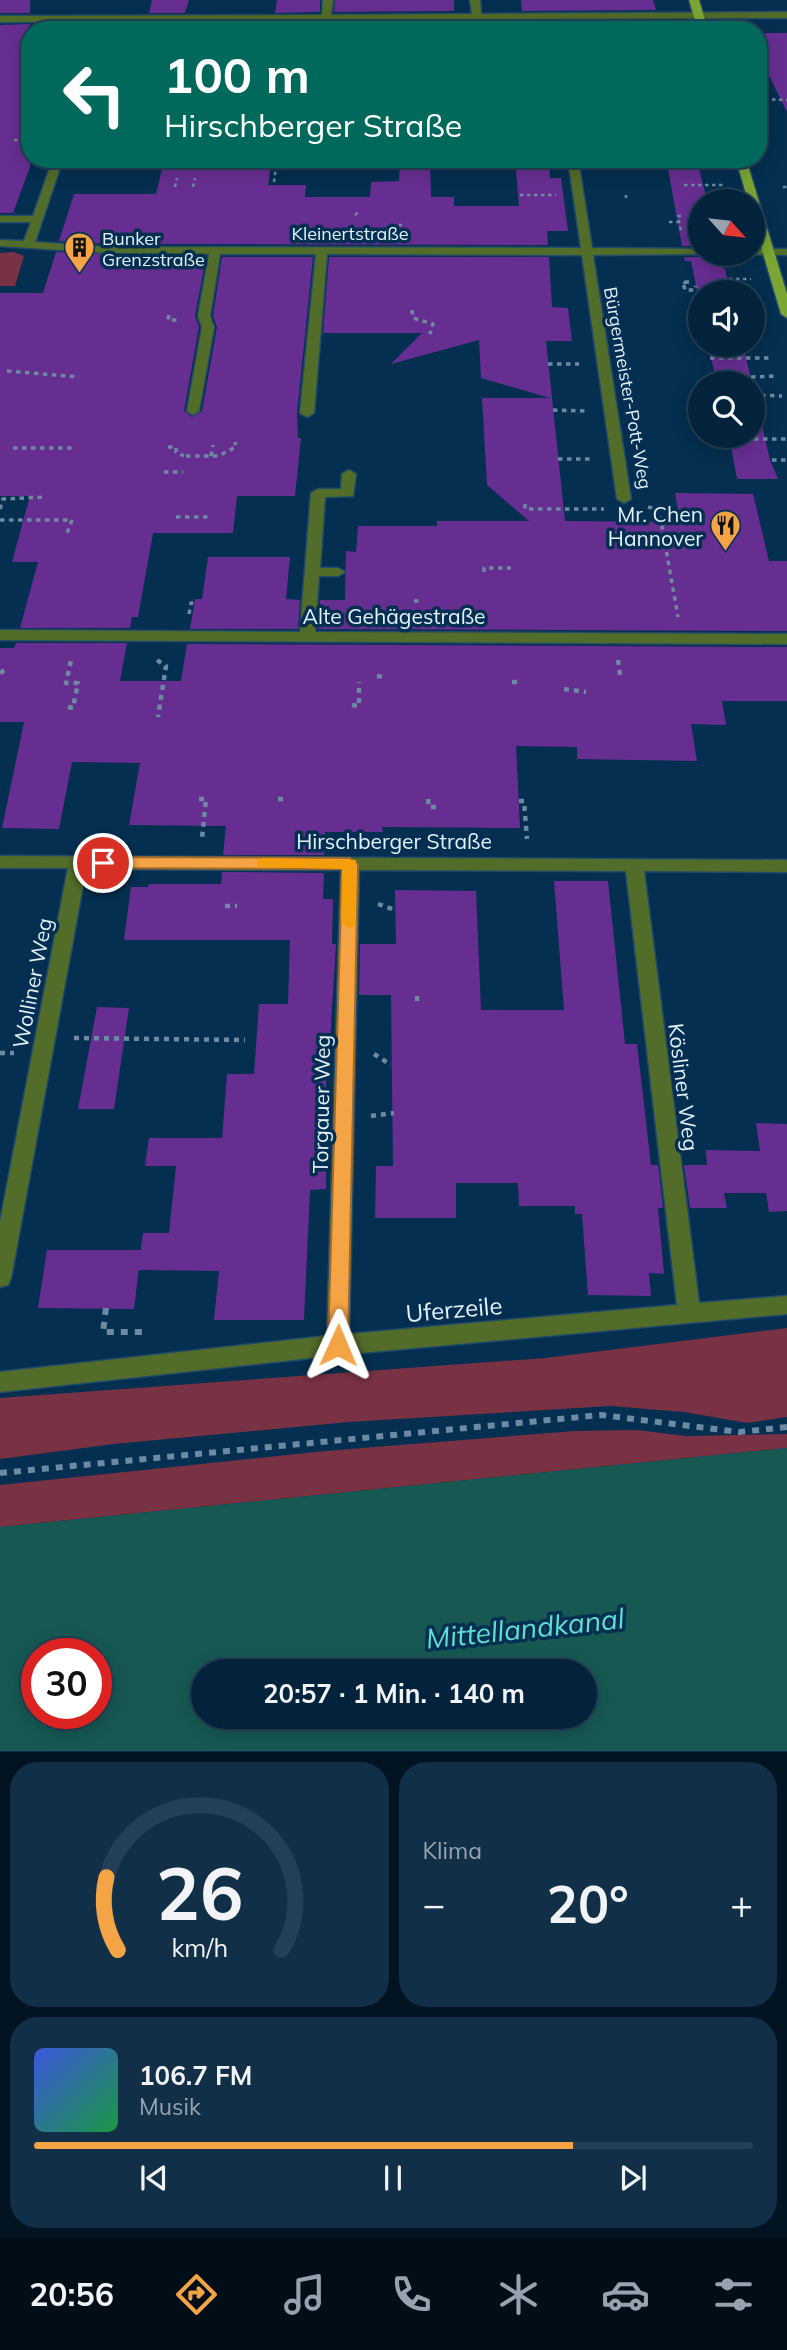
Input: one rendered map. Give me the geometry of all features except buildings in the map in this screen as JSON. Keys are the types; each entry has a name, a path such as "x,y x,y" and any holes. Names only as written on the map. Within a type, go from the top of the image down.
{"main road":[{"path":"694,0 700,21"},
{"path":"744,168 787,314"}],"street":[{"path":"326,21 328,0"},
{"path":"475,0 477,21"},
{"path":"762,15 764,21"},
{"path":"0,19 105,16 787,15"},
{"path":"104,21 105,16"},
{"path":"28,246 55,168"},
{"name":"Bürgermeister-Pott-Weg","path":"574,168 624,499"},
{"path":"0,219 35,219"},
{"name":"Kleinertstraße","path":"0,243 107,250 688,252"},
{"path":"193,411 208,327 204,316 215,250"},
{"path":"327,251 327,319"},
{"path":"307,412 327,251"},
{"path":"767,252 787,252"},
{"path":"307,637 318,493 348,493 349,474"},
{"path":"312,572 338,572"},
{"name":"Alte Gehägestraße","path":"0,635 787,639"},
{"name":"Hirschberger Straße","path":"0,862 787,866"},
{"name":"Wolliner Weg","path":"0,1278 78,863"},
{"name":"Torgauer Weg","path":"338,1345 350,864"},
{"name":"Kösliner Weg","path":"634,865 689,1314"},
{"name":"Uferzeile","path":"0,1382 338,1345 787,1305"}],"path":[{"path":"767,99 787,100"},
{"path":"14,140 21,141"},
{"path":"274,182 276,168"},
{"path":"175,187 177,178"},
{"path":"193,187 195,178"},
{"path":"684,185 726,185"},
{"path":"520,195 560,195"},
{"path":"355,215 360,211"},
{"path":"669,222 680,222"},
{"path":"392,225 402,225"},
{"path":"729,278 751,279"},
{"path":"412,310 414,319 433,324 430,334"},
{"path":"710,358 772,358"},
{"path":"7,371 79,377"},
{"path":"765,376 776,376"},
{"path":"765,395 782,396"},
{"path":"765,439 787,439"},
{"path":"168,447 176,447 176,452 185,456 211,456 236,447 235,442"},
{"path":"211,456 214,444"},
{"path":"44,445 13,448 76,450 64,445"},
{"path":"558,459 618,459"},
{"path":"771,460 787,460"},
{"path":"164,472 183,472"},
{"path":"0,509 3,499 46,496"},
{"path":"525,504 525,509 604,509 624,499"},
{"name":"Bürgermeister-Pott-Weg","path":"624,499 659,510 680,629"},
{"path":"176,517 209,517"},
{"path":"0,520 72,520 66,536"},
{"path":"484,572 484,568 511,568"},
{"path":"68,707 73,708 78,683 66,683 72,657"},
{"path":"153,657 166,666 158,717"},
{"path":"619,666 620,675"},
{"path":"0,673 8,668"},
{"path":"377,676 385,677"},
{"path":"352,705 359,706 359,682"},
{"path":"512,682 518,682"},
{"path":"564,689 586,692"},
{"path":"199,799 206,799 200,849"},
{"path":"278,799 286,799"},
{"path":"428,799 429,807 437,807"},
{"path":"519,801 524,801 527,850"},
{"path":"377,904 395,910"},
{"path":"225,906 237,906"},
{"path":"71,1028 69,1038 245,1040"},
{"path":"381,1057 391,1065"},
{"path":"363,1118 394,1113"},
{"path":"106,1308 103,1332 145,1332"},
{"path":"0,1473 601,1415 738,1432 787,1427"}],"shaded area":[{"path":"14,252 24,256 15,286 0,286 0,253"},
{"path":"787,1328 787,1417 747,1423 684,1412 610,1406 349,1422 114,1444 0,1459 0,1398 545,1358"},
{"path":"637,1430 686,1436 787,1434 787,1448 0,1527 0,1485 325,1451 575,1431"}],"water":[{"name":"Mittellandkanal","path":"787,1448 787,1751 0,1751 0,1527"}],"slow traffic":[{"path":"263,863 350,864 349,922"}],"place":[{"name":"Bunker Grenzstraße","path":"79,275"},
{"name":"Mr. Chen Hannover","path":"726,553"}],"route":[{"path":"103,863 350,864 338,1345"}]}
